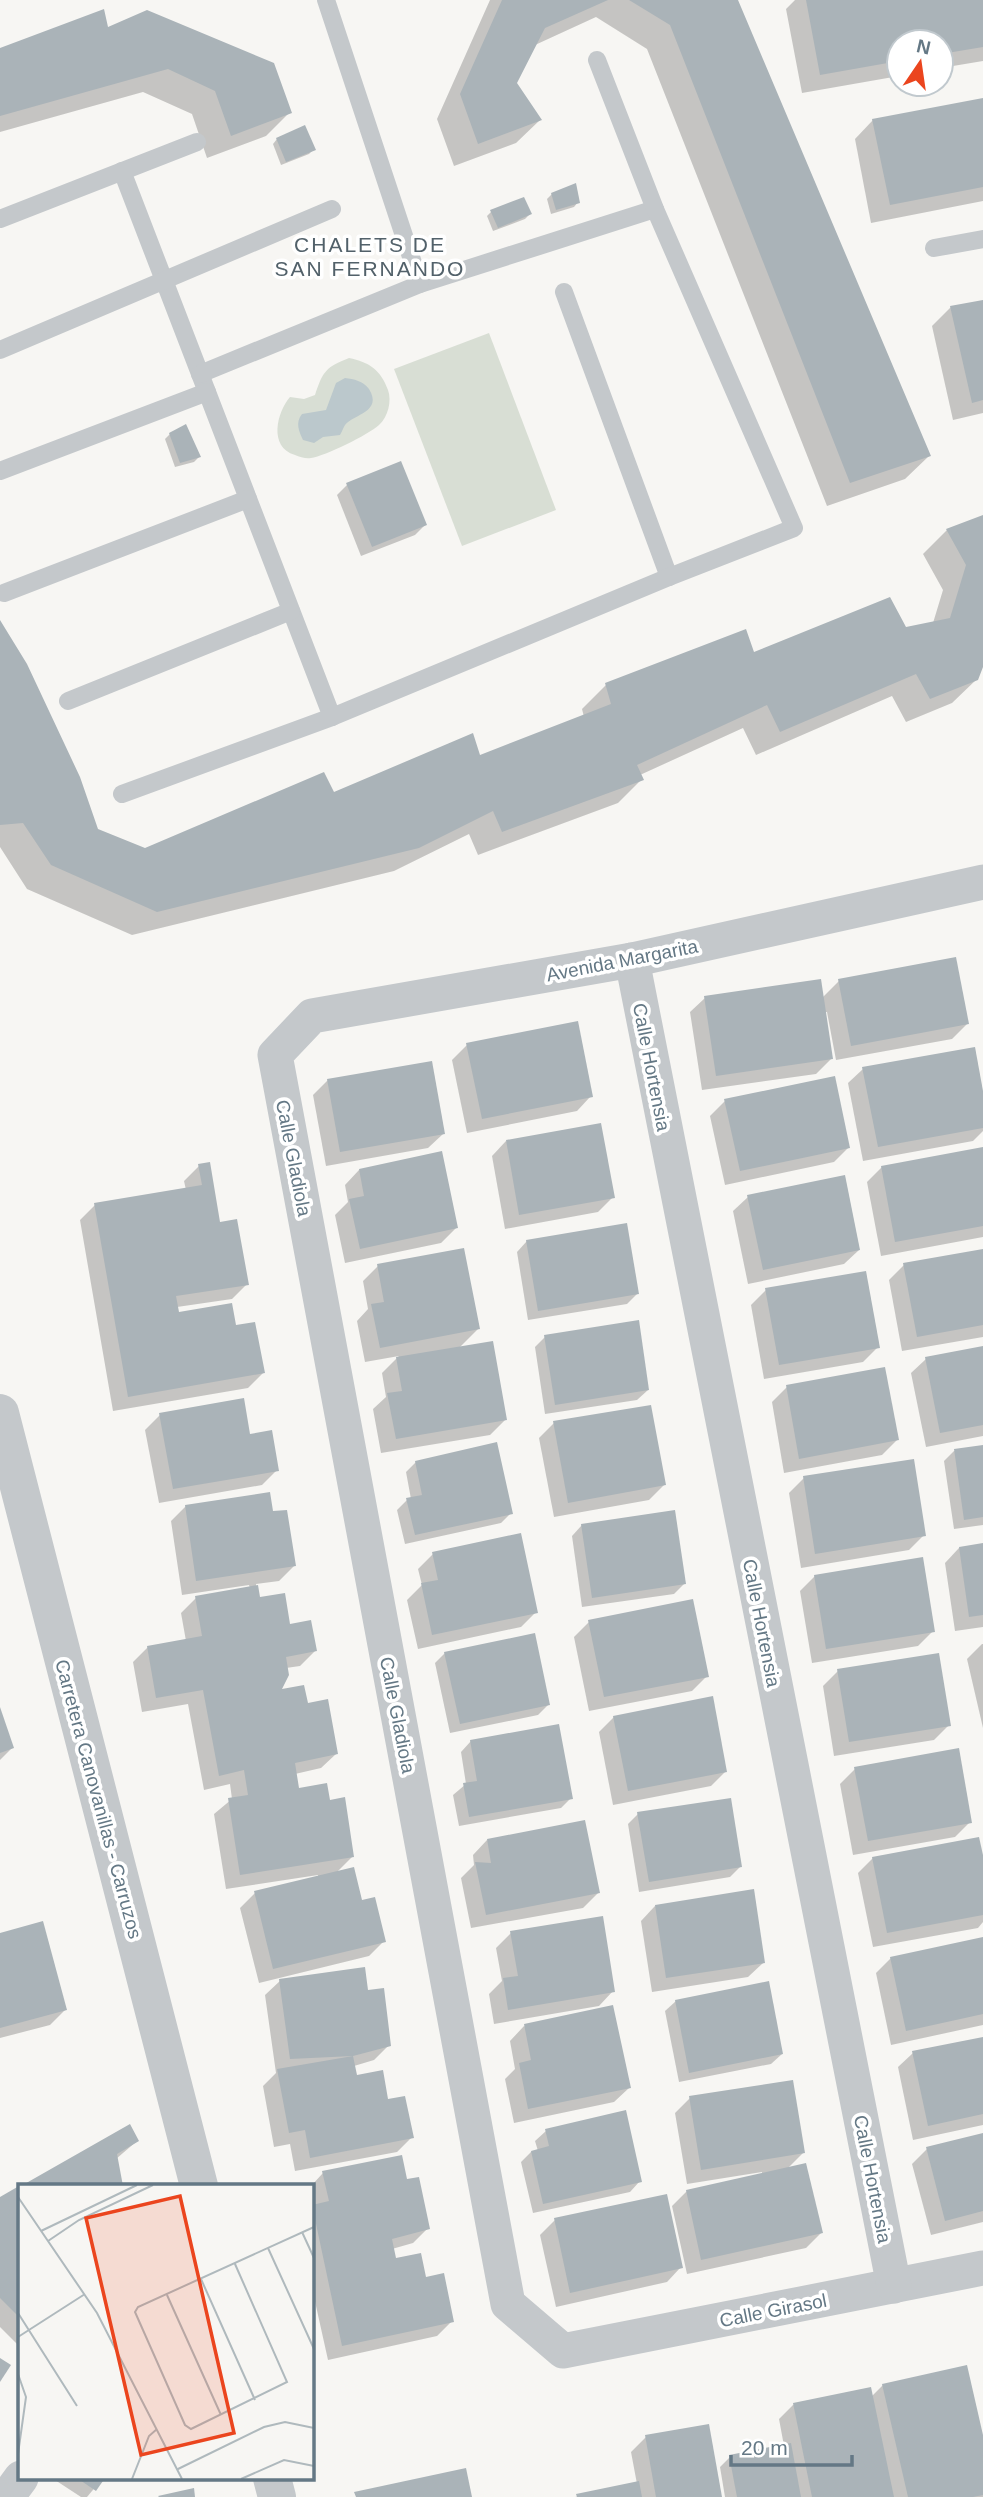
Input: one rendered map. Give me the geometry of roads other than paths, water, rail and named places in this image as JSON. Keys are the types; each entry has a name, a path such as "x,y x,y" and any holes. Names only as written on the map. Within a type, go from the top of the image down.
{"street":[{"name":"Avenida Margarita","path":"275,1055 312,1017 632,960 983,882"},
{"name":"Calle Hortensia","path":"632,960 894,2286"},
{"name":"Calle Gladiola","path":"275,1055 509,2304 563,2351"},
{"name":"Carretera Canovanillas - Carruzos","path":"0,1413 198,2184"},
{"name":"Calle Girasol","path":"563,2351 983,2268"},
{"path":"7,2497 20,2480"},
{"path":"273,2480 277,2497"}],"lane":[{"path":"326,0 420,284"},
{"path":"122,794 332,717 668,577 794,528 655,209 597,60"},
{"path":"0,219 197,142"},
{"path":"122,171 332,717"},
{"path":"0,350 332,209"},
{"path":"200,374 420,284 655,209"},
{"path":"934,248 983,239"},
{"path":"564,292 668,577"},
{"path":"0,471 207,392"},
{"path":"4,593 248,499"},
{"path":"68,701 291,611"}],"district":[{"name":"CHALETS DE SAN FERNANDO","path":"370,257"}]}
